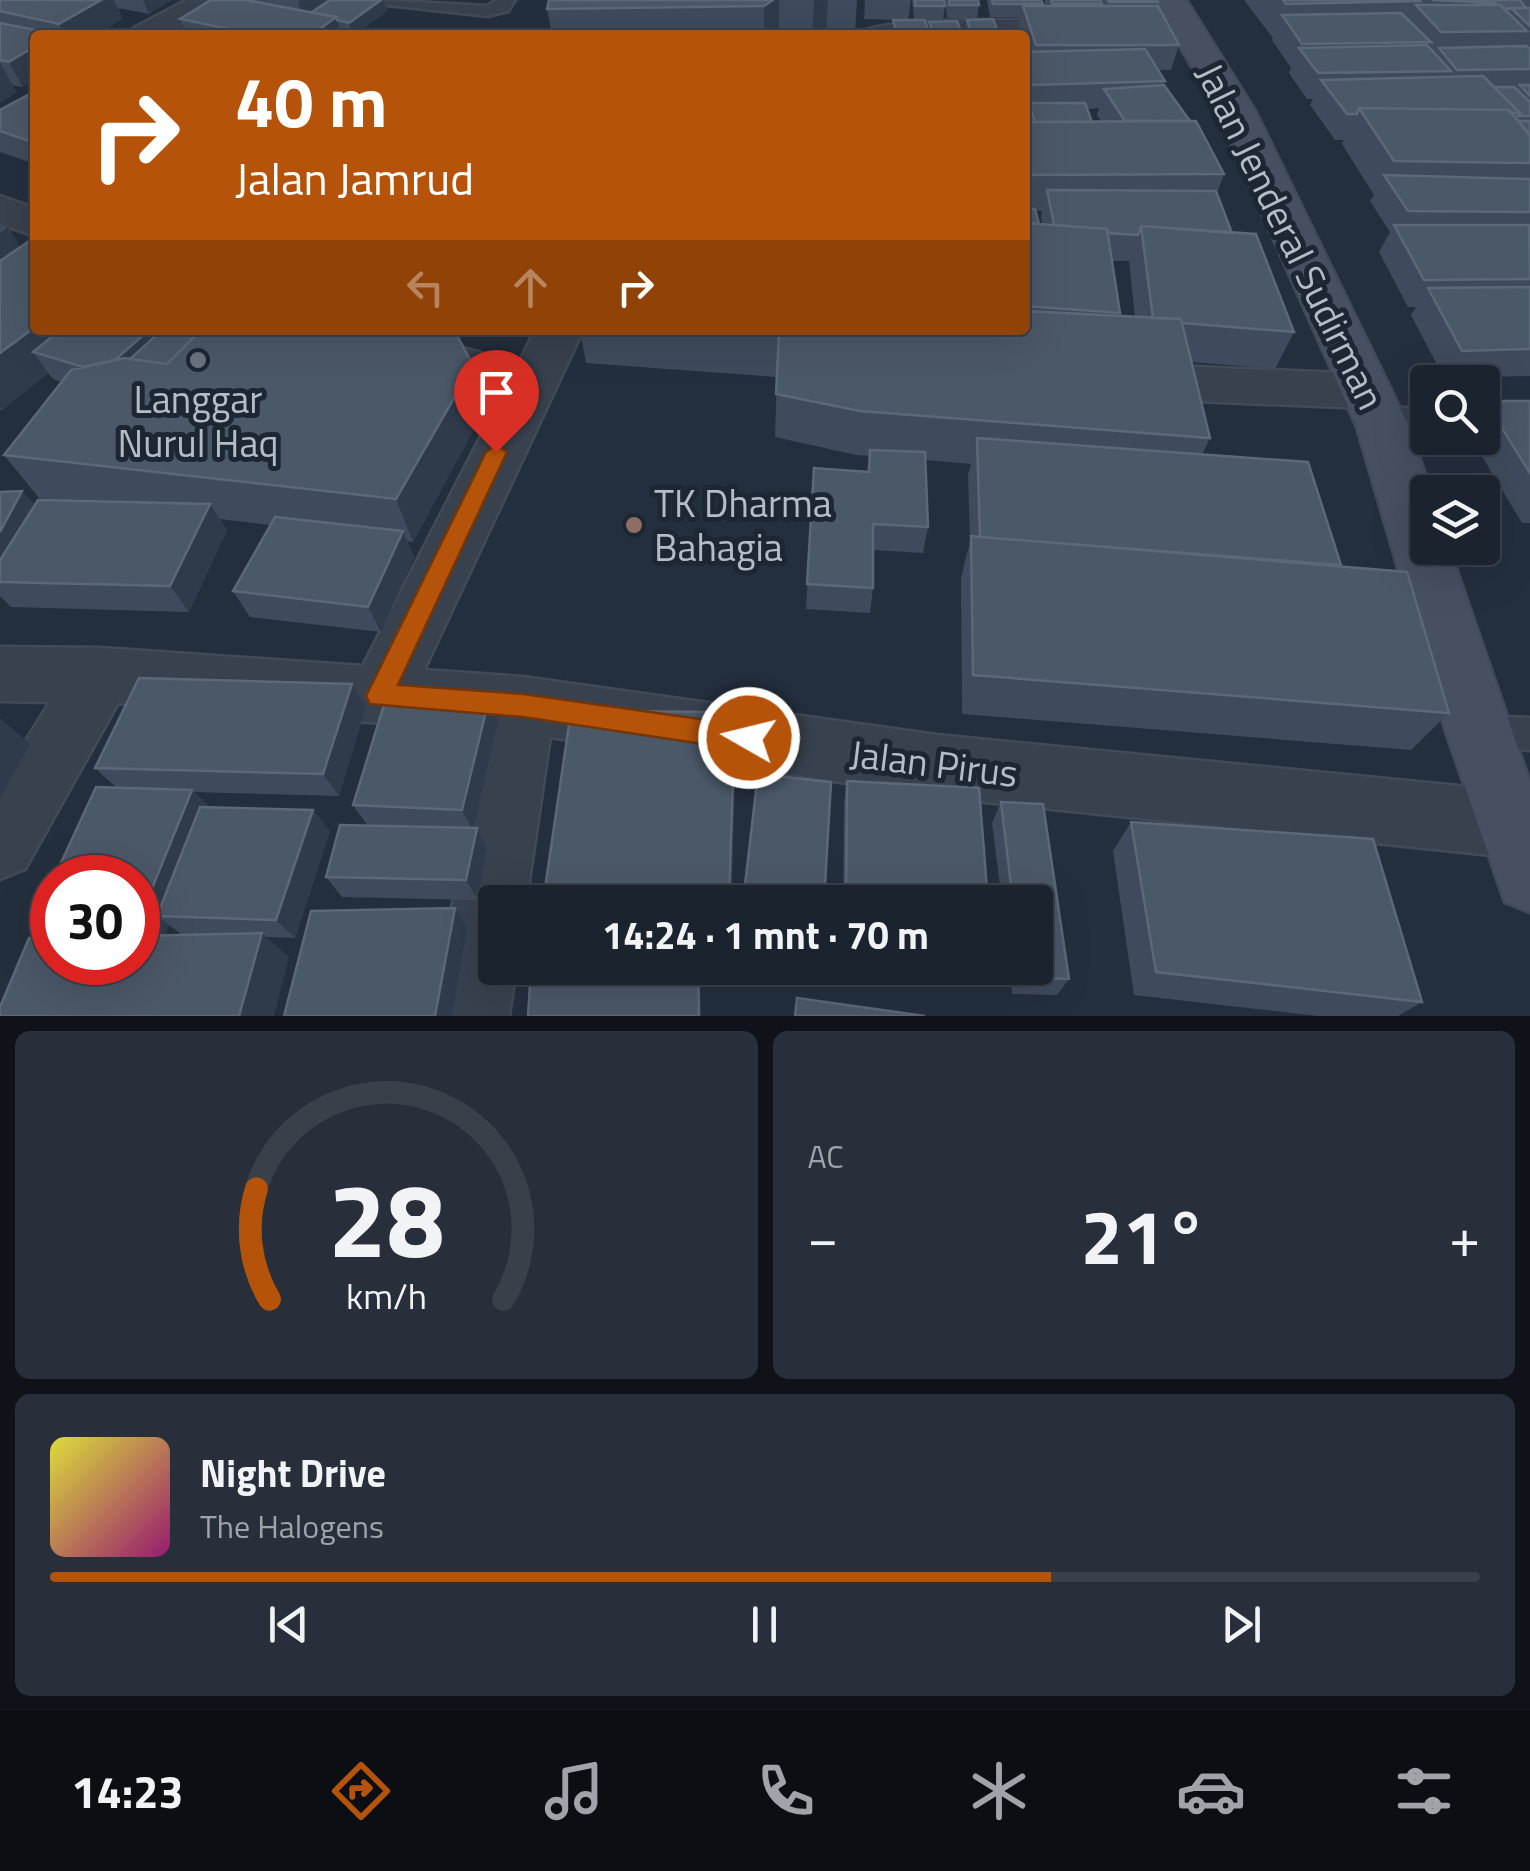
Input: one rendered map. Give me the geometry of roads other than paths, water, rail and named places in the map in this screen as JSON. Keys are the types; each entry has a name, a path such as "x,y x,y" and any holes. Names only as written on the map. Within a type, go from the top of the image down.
{"street":[{"path":"155,30 212,0"},
{"name":"Jalan Jenderal Sudirman","path":"1174,17 1236,111 1392,414 1478,732 1520,851"},
{"path":"0,209 30,221"},
{"path":"356,335 530,383"},
{"path":"380,696 556,335"},
{"path":"1196,384 1392,414"},
{"name":"Jalan Pirus","path":"0,674 100,676 523,705 1520,851"},
{"path":"0,846 100,676"},
{"path":"470,1016 523,705"}],"lane":[{"path":"387,0 488,11 502,8 506,0"},
{"path":"909,30 1086,26"},
{"path":"1478,732 1530,734"}],"place":[{"name":"Langgar Nurul Haq","path":"198,360"},
{"name":"TK Dharma Bahagia","path":"634,525"}]}
